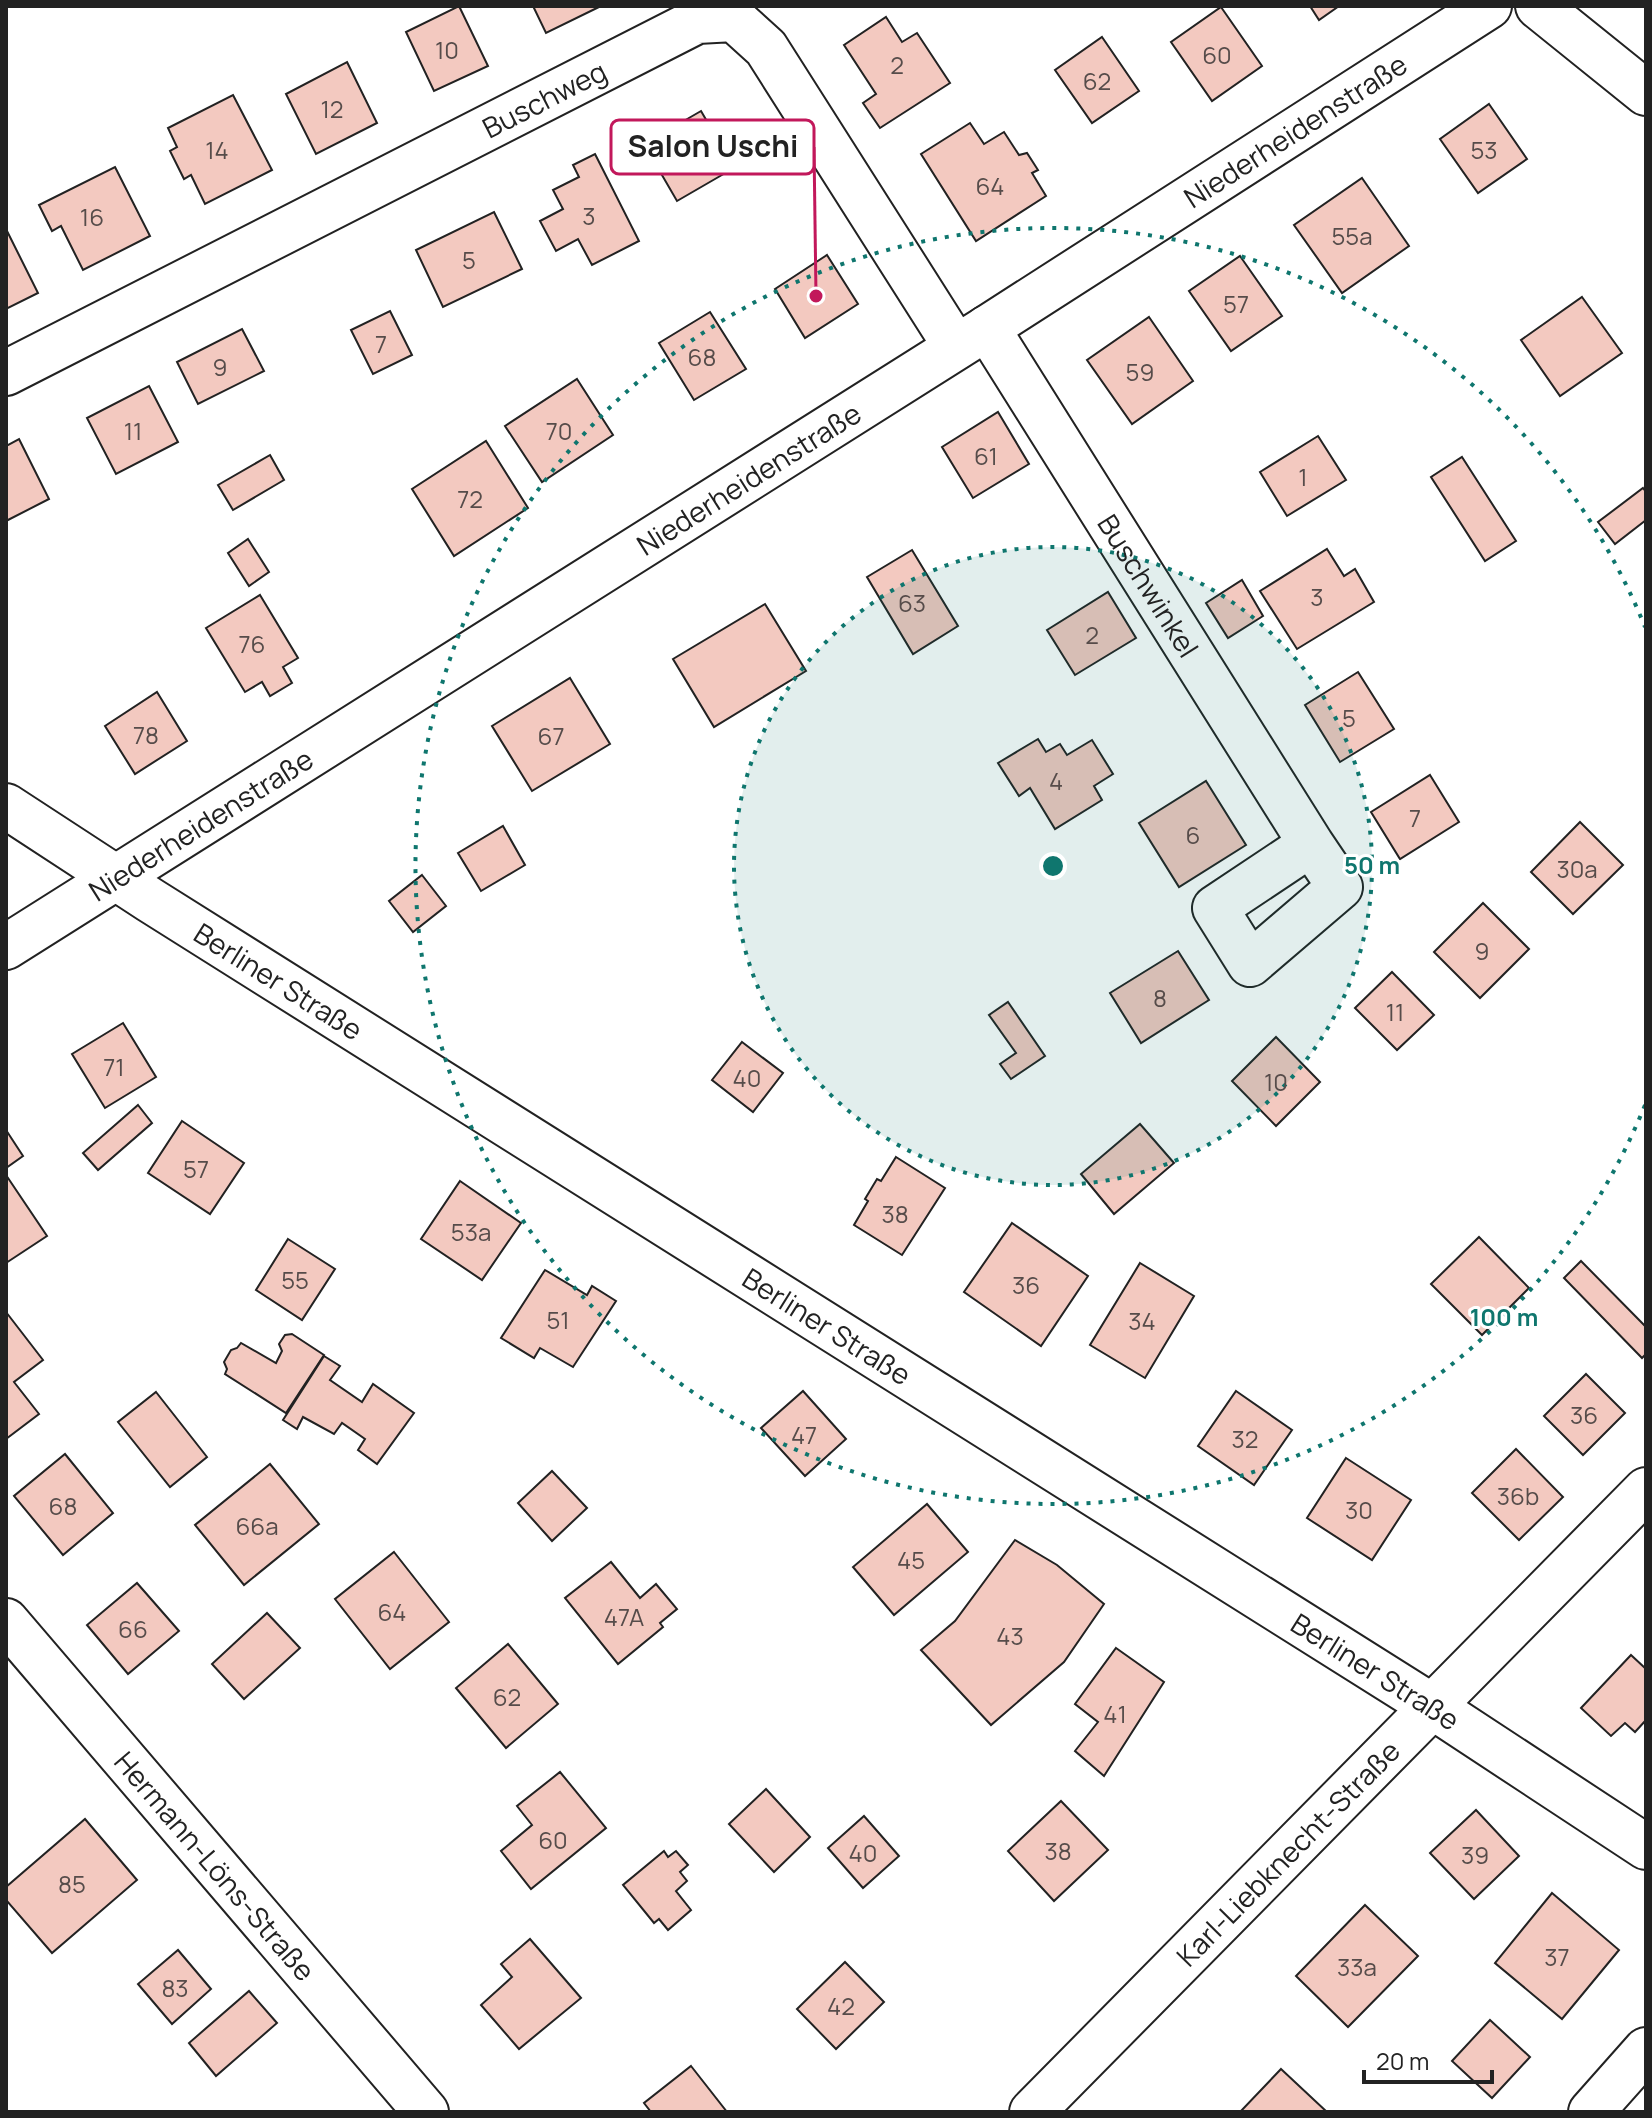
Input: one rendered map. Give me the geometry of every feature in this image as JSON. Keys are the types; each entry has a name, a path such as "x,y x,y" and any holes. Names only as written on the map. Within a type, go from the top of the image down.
{"street":[{"name":"Niederheidenstraße","path":"6,947 972,337 1489,6"},
{"path":"1538,6 1646,93"},
{"name":"Buschweg","path":"6,373 697,21 734,19 766,48 972,337"},
{"name":"Buschwinkel","path":"972,337 1311,844"},
{"name":"Berliner Straße","path":"6,806 1433,1707 1646,1847"},
{"name":"Karl-Liebknecht-Straße","path":"1032,2112 1646,1490"},
{"name":"Hermann-Löns-Straße","path":"6,1621 426,2112"},
{"path":"1591,2112 1646,2050"}],"building":[{"path":"459,6 488,66 434,91 406,32"},
{"path":"533,6 601,6 546,33"},
{"path":"1310,6 1339,6 1319,20"},
{"path":"1221,7 1262,66 1212,101 1171,42"},
{"path":"886,17 902,42 917,33 950,83 880,128 863,103 876,94 844,45"},
{"path":"1102,37 1139,91 1092,123 1055,70"},
{"path":"347,62 377,123 316,154 286,94"},
{"path":"233,95 272,170 205,204 191,175 184,179 170,151 177,147 168,128"},
{"path":"1489,104 1527,159 1478,193 1440,139"},
{"path":"701,111 734,168 677,201 644,144"},
{"path":"970,123 984,144 1004,132 1019,155 1027,153 1038,170 1032,173 1046,196 976,241 921,154"},
{"path":"595,154 639,241 592,265 578,239 556,251 540,221 563,209 553,190 579,177 573,165"},
{"path":"115,167 150,236 83,270 61,226 52,231 39,205"},
{"path":"1362,178 1409,246 1342,293 1294,225"},
{"path":"494,212 522,269 443,307 416,250"},
{"path":"6,229 38,293 6,309"},
{"path":"827,255 858,304 805,338 775,289"},
{"path":"1240,256 1282,316 1231,351 1189,291"},
{"path":"1582,297 1622,353 1560,396 1521,340"},
{"path":"390,311 412,355 373,374 351,330"},
{"path":"710,312 746,369 694,400 659,343"},
{"path":"1149,317 1193,381 1132,424 1087,360"},
{"path":"242,329 264,371 198,404 177,362"},
{"path":"577,379 613,435 542,482 505,426"},
{"path":"149,386 178,442 116,474 87,418"},
{"path":"998,412 1029,464 973,498 942,447"},
{"path":"1318,436 1346,480 1287,516 1260,472"},
{"path":"19,439 49,499 6,521 6,446"},
{"path":"486,441 528,508 454,556 412,489"},
{"path":"270,455 284,480 233,510 218,485"},
{"path":"1462,457 1516,541 1485,561 1431,477"},
{"path":"1643,488 1646,492 1646,520 1615,544 1598,522"},
{"path":"248,539 269,572 249,586 228,553"},
{"path":"1327,549 1344,576 1355,569 1374,602 1297,649 1260,591"},
{"path":"912,550 958,626 913,654 867,577"},
{"path":"1242,580 1263,616 1228,638 1206,603"},
{"path":"1108,592 1136,638 1075,675 1047,630"},
{"path":"260,595 298,658 283,667 292,683 270,696 262,682 245,692 206,628"},
{"path":"765,604 806,671 714,727 673,659"},
{"path":"1358,672 1394,729 1340,762 1305,705"},
{"path":"570,678 610,744 532,791 492,726"},
{"path":"157,692 187,741 135,774 105,726"},
{"path":"1038,739 1046,752 1060,744 1067,755 1092,740 1113,774 1094,786 1102,800 1055,829 1030,788 1019,796 998,763"},
{"path":"1430,775 1459,822 1400,859 1371,812"},
{"path":"1206,781 1246,845 1179,887 1139,823"},
{"path":"1580,822 1623,865 1573,914 1531,872"},
{"path":"503,826 525,865 481,891 458,853"},
{"path":"422,875 446,906 413,932 389,901"},
{"path":"1483,903 1529,949 1480,998 1434,952"},
{"path":"1178,951 1209,1000 1141,1043 1110,993"},
{"path":"1392,972 1434,1015 1397,1050 1355,1008"},
{"path":"1008,1002 1045,1056 1011,1079 1000,1064 1016,1053 989,1015"},
{"path":"123,1023 156,1077 105,1108 72,1054"},
{"path":"1276,1037 1320,1082 1276,1126 1232,1081"},
{"path":"742,1042 783,1073 753,1112 712,1080"},
{"path":"138,1105 152,1123 98,1170 83,1153"},
{"path":"182,1121 244,1163 210,1214 148,1173"},
{"path":"1140,1124 1174,1163 1114,1214 1081,1174"},
{"path":"6,1130 23,1156 6,1168"},
{"path":"896,1157 945,1188 902,1255 854,1225 877,1179 881,1181"},
{"path":"6,1175 47,1236 6,1263"},
{"path":"460,1181 521,1223 482,1280 421,1239"},
{"path":"1012,1223 1088,1276 1041,1346 964,1292"},
{"path":"1479,1237 1529,1288 1482,1335 1431,1284"},
{"path":"288,1239 335,1269 302,1320 256,1290"},
{"path":"1581,1261 1646,1327 1646,1354 1642,1358 1564,1278"},
{"path":"1140,1263 1194,1296 1145,1378 1090,1345"},
{"path":"545,1270 587,1295 592,1286 616,1301 573,1367 540,1348 534,1358 501,1338"},
{"path":"6,1312 43,1360 14,1382 39,1414 6,1439"},
{"path":"292,1334 324,1355 286,1413 225,1374 227,1369 224,1362 231,1350 241,1343 276,1363 282,1351 279,1344 285,1335"},
{"path":"324,1356 340,1366 330,1380 362,1402 373,1384 414,1413 377,1464 358,1450 365,1439 342,1423 334,1434 303,1417 297,1429 283,1420"},
{"path":"1586,1374 1625,1413 1583,1455 1544,1416"},
{"path":"803,1391 846,1439 805,1476 761,1428"},
{"path":"1236,1391 1292,1430 1254,1485 1198,1446"},
{"path":"156,1392 207,1457 170,1487 118,1422"},
{"path":"1516,1449 1563,1497 1519,1540 1472,1493"},
{"path":"65,1454 113,1513 63,1555 14,1496"},
{"path":"1346,1458 1411,1500 1372,1560 1307,1518"},
{"path":"270,1464 319,1524 244,1585 195,1525"},
{"path":"552,1471 587,1508 552,1541 518,1503"},
{"path":"927,1504 968,1552 894,1615 853,1567"},
{"path":"1015,1540 1057,1565 1104,1604 1064,1662 991,1725 921,1650 955,1621"},
{"path":"394,1552 449,1622 390,1669 335,1599"},
{"path":"611,1562 640,1598 656,1584 677,1609 660,1623 663,1627 618,1664 565,1598"},
{"path":"137,1583 179,1631 128,1674 87,1625"},
{"path":"267,1613 300,1648 244,1699 212,1664"},
{"path":"508,1644 558,1704 506,1748 456,1688"},
{"path":"1116,1648 1164,1682 1104,1776 1075,1751 1098,1722 1075,1704"},
{"path":"1631,1655 1646,1669 1646,1720 1635,1732 1625,1723 1611,1736 1581,1708"},
{"path":"560,1772 606,1828 531,1889 501,1851 532,1825 517,1806"},
{"path":"766,1789 810,1837 774,1872 729,1824"},
{"path":"1061,1801 1108,1850 1054,1901 1008,1851"},
{"path":"1476,1810 1519,1856 1474,1899 1430,1853"},
{"path":"864,1816 899,1856 863,1888 828,1848"},
{"path":"85,1819 137,1880 52,1953 6,1900 6,1887"},
{"path":"664,1851 668,1857 676,1851 688,1865 680,1872 687,1881 676,1891 691,1910 668,1930 659,1919 654,1923 623,1885"},
{"path":"1552,1893 1619,1950 1562,2019 1495,1963"},
{"path":"1365,1905 1418,1956 1348,2027 1296,1976"},
{"path":"530,1939 581,1998 519,2049 481,2005 512,1977 501,1964"},
{"path":"178,1950 211,1989 172,2024 138,1984"},
{"path":"845,1962 884,2002 836,2049 797,2009"},
{"path":"249,1991 277,2023 216,2076 189,2043"},
{"path":"1490,2020 1530,2057 1492,2098 1452,2061"},
{"path":"691,2066 727,2112 651,2112 644,2103"},
{"path":"1281,2069 1327,2112 1240,2112"}],"place":[{"name":"Salon Uschi","path":"816,296"}]}
